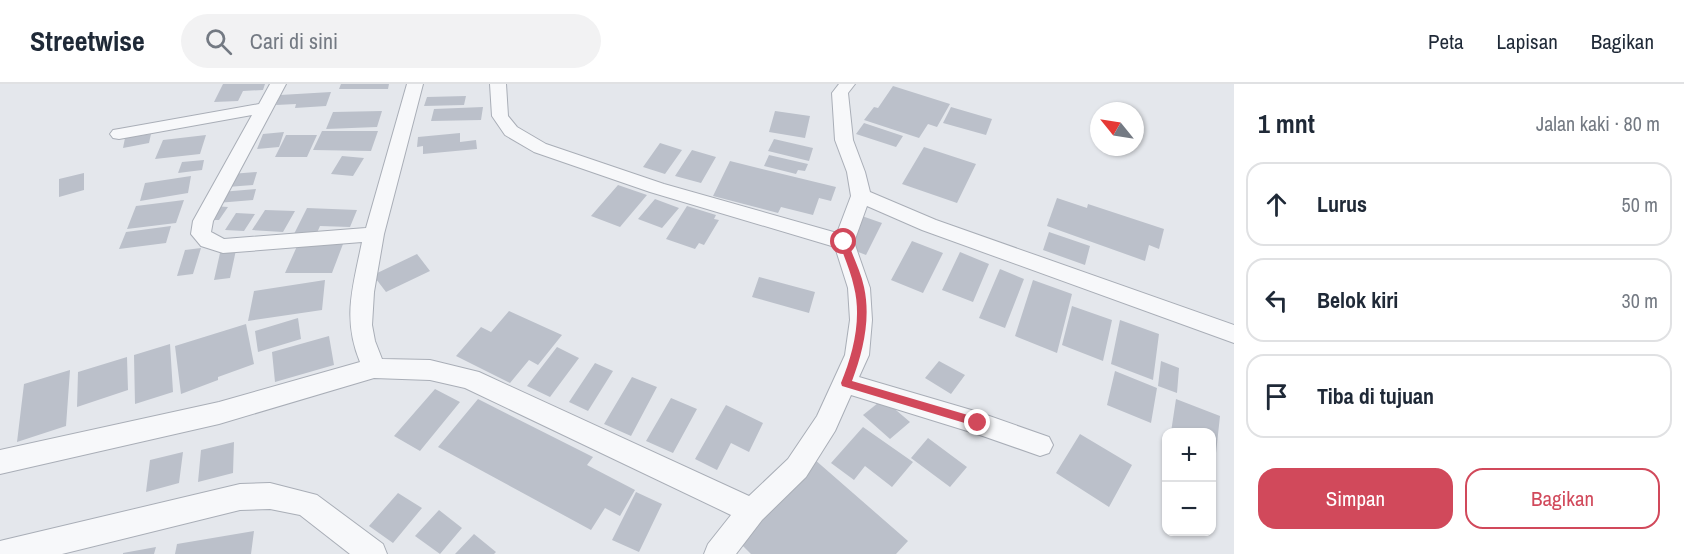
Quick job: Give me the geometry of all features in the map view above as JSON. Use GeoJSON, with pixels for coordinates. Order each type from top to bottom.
{"type":"FeatureCollection","features":[{"type":"Feature","properties":{"kind":"street"},"geometry":{"type":"LineString","coordinates":[[278,84],[203,221],[201,234],[208,241],[223,246],[374,234]]}},
{"type":"Feature","properties":{"kind":"street"},"geometry":{"type":"LineString","coordinates":[[374,368],[363,341],[361,325],[363,292],[374,234],[415,84]]}},
{"type":"Feature","properties":{"kind":"street"},"geometry":{"type":"LineString","coordinates":[[498,84],[501,116],[511,131],[540,148],[657,188],[844,242]]}},
{"type":"Feature","properties":{"kind":"street"},"geometry":{"type":"LineString","coordinates":[[718,554],[752,512],[797,468],[826,423],[857,355],[861,320],[860,288],[844,242],[861,196],[856,172],[844,140],[836,87]]}},
{"type":"Feature","properties":{"kind":"street"},"geometry":{"type":"LineString","coordinates":[[119,134],[265,108]]}},
{"type":"Feature","properties":{"kind":"street"},"geometry":{"type":"LineString","coordinates":[[861,196],[929,225],[1234,334]]}},
{"type":"Feature","properties":{"kind":"street"},"geometry":{"type":"LineString","coordinates":[[0,462],[219,413],[374,368],[430,370],[470,379],[641,457],[752,512]]}},
{"type":"Feature","properties":{"kind":"street"},"geometry":{"type":"LineString","coordinates":[[846,383],[978,423],[1040,446]]}},
{"type":"Feature","properties":{"kind":"street"},"geometry":{"type":"LineString","coordinates":[[4,554],[240,497],[270,496],[307,504],[373,554]]}},
{"type":"Feature","properties":{"kind":"building"},"geometry":{"type":"Polygon","coordinates":[[[223,84],[265,84],[263,90],[243,91],[238,101],[214,102],[223,84]]]}},
{"type":"Feature","properties":{"kind":"building"},"geometry":{"type":"Polygon","coordinates":[[[341,84],[389,84],[388,89],[339,89],[341,84]]]}},
{"type":"Feature","properties":{"kind":"building"},"geometry":{"type":"Polygon","coordinates":[[[893,86],[950,104],[937,127],[928,124],[919,138],[864,120],[874,107],[878,108],[893,86]]]}},
{"type":"Feature","properties":{"kind":"building"},"geometry":{"type":"Polygon","coordinates":[[[331,92],[326,106],[295,108],[296,104],[276,105],[280,95],[331,92]]]}},
{"type":"Feature","properties":{"kind":"building"},"geometry":{"type":"Polygon","coordinates":[[[466,96],[464,105],[424,106],[427,97],[466,96]]]}},
{"type":"Feature","properties":{"kind":"building"},"geometry":{"type":"Polygon","coordinates":[[[483,107],[481,120],[431,121],[434,109],[483,107]]]}},
{"type":"Feature","properties":{"kind":"building"},"geometry":{"type":"Polygon","coordinates":[[[951,107],[992,119],[986,135],[943,123],[951,107]]]}},
{"type":"Feature","properties":{"kind":"building"},"geometry":{"type":"Polygon","coordinates":[[[382,111],[377,127],[326,129],[333,112],[382,111]]]}},
{"type":"Feature","properties":{"kind":"building"},"geometry":{"type":"Polygon","coordinates":[[[775,111],[810,116],[805,138],[769,132],[775,111]]]}},
{"type":"Feature","properties":{"kind":"building"},"geometry":{"type":"Polygon","coordinates":[[[864,123],[903,136],[896,147],[856,134],[864,123]]]}},
{"type":"Feature","properties":{"kind":"building"},"geometry":{"type":"Polygon","coordinates":[[[322,131],[378,131],[371,151],[313,150],[322,131]]]}},
{"type":"Feature","properties":{"kind":"building"},"geometry":{"type":"Polygon","coordinates":[[[284,132],[279,147],[257,149],[263,134],[284,132]]]}},
{"type":"Feature","properties":{"kind":"building"},"geometry":{"type":"Polygon","coordinates":[[[460,133],[460,142],[476,140],[477,149],[423,154],[423,146],[417,147],[418,137],[460,133]]]}},
{"type":"Feature","properties":{"kind":"building"},"geometry":{"type":"Polygon","coordinates":[[[151,134],[149,143],[123,148],[125,138],[151,134]]]}},
{"type":"Feature","properties":{"kind":"building"},"geometry":{"type":"Polygon","coordinates":[[[206,135],[200,154],[155,159],[163,140],[206,135]]]}},
{"type":"Feature","properties":{"kind":"building"},"geometry":{"type":"Polygon","coordinates":[[[286,135],[317,135],[307,157],[275,157],[286,135]]]}},
{"type":"Feature","properties":{"kind":"building"},"geometry":{"type":"Polygon","coordinates":[[[774,139],[813,148],[809,161],[768,151],[774,139]]]}},
{"type":"Feature","properties":{"kind":"building"},"geometry":{"type":"Polygon","coordinates":[[[660,143],[682,150],[665,174],[643,167],[660,143]]]}},
{"type":"Feature","properties":{"kind":"building"},"geometry":{"type":"Polygon","coordinates":[[[924,147],[976,164],[957,203],[902,184],[924,147]]]}},
{"type":"Feature","properties":{"kind":"building"},"geometry":{"type":"Polygon","coordinates":[[[692,150],[716,157],[701,183],[675,176],[692,150]]]}},
{"type":"Feature","properties":{"kind":"building"},"geometry":{"type":"Polygon","coordinates":[[[769,155],[808,164],[805,171],[798,170],[796,174],[764,166],[769,155]]]}},
{"type":"Feature","properties":{"kind":"building"},"geometry":{"type":"Polygon","coordinates":[[[342,156],[364,158],[353,176],[331,174],[342,156]]]}},
{"type":"Feature","properties":{"kind":"building"},"geometry":{"type":"Polygon","coordinates":[[[204,160],[202,170],[178,173],[182,162],[204,160]]]}},
{"type":"Feature","properties":{"kind":"building"},"geometry":{"type":"Polygon","coordinates":[[[730,161],[836,187],[831,201],[819,198],[813,215],[781,207],[778,213],[713,196],[730,161]]]}},
{"type":"Feature","properties":{"kind":"building"},"geometry":{"type":"Polygon","coordinates":[[[257,172],[253,185],[227,187],[231,174],[257,172]]]}},
{"type":"Feature","properties":{"kind":"building"},"geometry":{"type":"Polygon","coordinates":[[[84,173],[84,190],[59,197],[59,179],[84,173]]]}},
{"type":"Feature","properties":{"kind":"building"},"geometry":{"type":"Polygon","coordinates":[[[191,176],[188,193],[140,201],[145,183],[191,176]]]}},
{"type":"Feature","properties":{"kind":"building"},"geometry":{"type":"Polygon","coordinates":[[[618,185],[647,195],[620,227],[591,216],[618,185]]]}},
{"type":"Feature","properties":{"kind":"building"},"geometry":{"type":"Polygon","coordinates":[[[256,189],[253,200],[217,203],[221,192],[256,189]]]}},
{"type":"Feature","properties":{"kind":"building"},"geometry":{"type":"Polygon","coordinates":[[[1057,198],[1087,208],[1088,204],[1164,229],[1159,249],[1149,245],[1145,261],[1047,226],[1057,198]]]}},
{"type":"Feature","properties":{"kind":"building"},"geometry":{"type":"Polygon","coordinates":[[[655,199],[679,208],[662,228],[638,219],[655,199]]]}},
{"type":"Feature","properties":{"kind":"building"},"geometry":{"type":"Polygon","coordinates":[[[184,200],[176,223],[127,229],[136,206],[184,200]]]}},
{"type":"Feature","properties":{"kind":"building"},"geometry":{"type":"Polygon","coordinates":[[[214,206],[228,207],[219,220],[205,220],[214,206]]]}},
{"type":"Feature","properties":{"kind":"building"},"geometry":{"type":"Polygon","coordinates":[[[687,206],[716,215],[714,219],[719,220],[704,245],[699,243],[695,249],[666,239],[687,206]]]}},
{"type":"Feature","properties":{"kind":"building"},"geometry":{"type":"Polygon","coordinates":[[[307,208],[357,210],[350,227],[320,226],[316,235],[294,234],[307,208]]]}},
{"type":"Feature","properties":{"kind":"building"},"geometry":{"type":"Polygon","coordinates":[[[265,210],[295,211],[283,232],[252,230],[265,210]]]}},
{"type":"Feature","properties":{"kind":"building"},"geometry":{"type":"Polygon","coordinates":[[[236,213],[255,214],[244,231],[225,230],[236,213]]]}},
{"type":"Feature","properties":{"kind":"building"},"geometry":{"type":"Polygon","coordinates":[[[859,215],[882,223],[866,255],[848,248],[859,215]]]}},
{"type":"Feature","properties":{"kind":"building"},"geometry":{"type":"Polygon","coordinates":[[[171,226],[166,243],[119,249],[126,232],[171,226]]]}},
{"type":"Feature","properties":{"kind":"building"},"geometry":{"type":"Polygon","coordinates":[[[1049,232],[1090,246],[1085,265],[1043,250],[1049,232]]]}},
{"type":"Feature","properties":{"kind":"building"},"geometry":{"type":"Polygon","coordinates":[[[912,241],[943,253],[923,293],[891,280],[912,241]]]}},
{"type":"Feature","properties":{"kind":"building"},"geometry":{"type":"Polygon","coordinates":[[[298,244],[343,244],[332,273],[285,273],[298,244]]]}},
{"type":"Feature","properties":{"kind":"building"},"geometry":{"type":"Polygon","coordinates":[[[201,248],[193,274],[177,276],[185,250],[201,248]]]}},
{"type":"Feature","properties":{"kind":"building"},"geometry":{"type":"Polygon","coordinates":[[[236,250],[230,278],[214,280],[220,253],[236,250]]]}},
{"type":"Feature","properties":{"kind":"building"},"geometry":{"type":"Polygon","coordinates":[[[960,252],[989,264],[973,302],[942,290],[960,252]]]}},
{"type":"Feature","properties":{"kind":"building"},"geometry":{"type":"Polygon","coordinates":[[[417,254],[430,271],[386,292],[373,275],[417,254]]]}},
{"type":"Feature","properties":{"kind":"building"},"geometry":{"type":"Polygon","coordinates":[[[1000,269],[1024,279],[1005,328],[979,318],[1000,269]]]}},
{"type":"Feature","properties":{"kind":"building"},"geometry":{"type":"Polygon","coordinates":[[[759,277],[815,292],[809,313],[752,297],[759,277]]]}},
{"type":"Feature","properties":{"kind":"building"},"geometry":{"type":"Polygon","coordinates":[[[325,280],[322,310],[248,321],[254,291],[325,280]]]}},
{"type":"Feature","properties":{"kind":"building"},"geometry":{"type":"Polygon","coordinates":[[[1033,280],[1072,294],[1057,353],[1015,336],[1033,280]]]}},
{"type":"Feature","properties":{"kind":"building"},"geometry":{"type":"Polygon","coordinates":[[[1072,306],[1112,320],[1103,361],[1062,345],[1072,306]]]}},
{"type":"Feature","properties":{"kind":"building"},"geometry":{"type":"Polygon","coordinates":[[[509,311],[562,335],[538,365],[529,360],[510,383],[456,356],[481,327],[491,332],[509,311]]]}},
{"type":"Feature","properties":{"kind":"building"},"geometry":{"type":"Polygon","coordinates":[[[298,318],[301,339],[258,352],[255,331],[298,318]]]}},
{"type":"Feature","properties":{"kind":"building"},"geometry":{"type":"Polygon","coordinates":[[[1120,320],[1159,334],[1153,380],[1111,364],[1120,320]]]}},
{"type":"Feature","properties":{"kind":"building"},"geometry":{"type":"Polygon","coordinates":[[[246,324],[254,364],[181,394],[175,346],[246,324]]]}},
{"type":"Feature","properties":{"kind":"building"},"geometry":{"type":"Polygon","coordinates":[[[329,336],[334,365],[275,382],[272,352],[329,336]]]}},
{"type":"Feature","properties":{"kind":"building"},"geometry":{"type":"Polygon","coordinates":[[[170,344],[173,392],[135,404],[134,355],[170,344]]]}},
{"type":"Feature","properties":{"kind":"building"},"geometry":{"type":"Polygon","coordinates":[[[557,347],[579,358],[550,397],[527,386],[557,347]]]}},
{"type":"Feature","properties":{"kind":"building"},"geometry":{"type":"Polygon","coordinates":[[[127,357],[128,390],[77,407],[78,372],[127,357]]]}},
{"type":"Feature","properties":{"kind":"building"},"geometry":{"type":"Polygon","coordinates":[[[939,361],[965,375],[951,394],[925,378],[939,361]]]}},
{"type":"Feature","properties":{"kind":"building"},"geometry":{"type":"Polygon","coordinates":[[[1161,361],[1179,368],[1177,393],[1158,386],[1161,361]]]}},
{"type":"Feature","properties":{"kind":"building"},"geometry":{"type":"Polygon","coordinates":[[[595,363],[613,371],[588,411],[569,402],[595,363]]]}},
{"type":"Feature","properties":{"kind":"building"},"geometry":{"type":"Polygon","coordinates":[[[70,370],[66,426],[17,442],[24,384],[70,370]]]}},
{"type":"Feature","properties":{"kind":"building"},"geometry":{"type":"Polygon","coordinates":[[[1115,371],[1157,388],[1151,423],[1107,405],[1115,371]]]}},
{"type":"Feature","properties":{"kind":"building"},"geometry":{"type":"Polygon","coordinates":[[[632,377],[657,387],[631,436],[604,424],[632,377]]]}},
{"type":"Feature","properties":{"kind":"building"},"geometry":{"type":"Polygon","coordinates":[[[435,389],[460,402],[420,451],[394,436],[435,389]]]}},
{"type":"Feature","properties":{"kind":"building"},"geometry":{"type":"Polygon","coordinates":[[[671,398],[697,409],[673,453],[646,441],[671,398]]]}},
{"type":"Feature","properties":{"kind":"building"},"geometry":{"type":"Polygon","coordinates":[[[478,399],[593,457],[587,465],[635,490],[620,516],[605,508],[591,530],[438,447],[478,399]]]}},
{"type":"Feature","properties":{"kind":"building"},"geometry":{"type":"Polygon","coordinates":[[[883,399],[910,422],[890,439],[863,415],[883,399]]]}},
{"type":"Feature","properties":{"kind":"building"},"geometry":{"type":"Polygon","coordinates":[[[1176,399],[1220,416],[1216,453],[1216,428],[1172,428],[1176,399]]]}},
{"type":"Feature","properties":{"kind":"building"},"geometry":{"type":"Polygon","coordinates":[[[726,405],[763,423],[749,452],[731,443],[717,470],[695,459],[726,405]]]}},
{"type":"Feature","properties":{"kind":"building"},"geometry":{"type":"Polygon","coordinates":[[[863,427],[913,462],[892,487],[865,466],[854,480],[831,463],[863,427]]]}},
{"type":"Feature","properties":{"kind":"building"},"geometry":{"type":"Polygon","coordinates":[[[1080,434],[1132,465],[1109,507],[1056,473],[1080,434]]]}},
{"type":"Feature","properties":{"kind":"building"},"geometry":{"type":"Polygon","coordinates":[[[928,438],[967,467],[950,487],[911,458],[928,438]]]}},
{"type":"Feature","properties":{"kind":"building"},"geometry":{"type":"Polygon","coordinates":[[[234,442],[233,473],[198,482],[201,450],[234,442]]]}},
{"type":"Feature","properties":{"kind":"building"},"geometry":{"type":"Polygon","coordinates":[[[183,452],[179,483],[146,492],[150,460],[183,452]]]}},
{"type":"Feature","properties":{"kind":"building"},"geometry":{"type":"Polygon","coordinates":[[[814,459],[908,541],[896,554],[751,554],[739,542],[764,519],[756,511],[814,459]]]}},
{"type":"Feature","properties":{"kind":"building"},"geometry":{"type":"Polygon","coordinates":[[[636,492],[662,504],[639,552],[612,540],[636,492]]]}},
{"type":"Feature","properties":{"kind":"building"},"geometry":{"type":"Polygon","coordinates":[[[398,493],[422,508],[393,543],[369,526],[398,493]]]}},
{"type":"Feature","properties":{"kind":"building"},"geometry":{"type":"Polygon","coordinates":[[[439,510],[462,528],[440,554],[415,536],[439,510]]]}},
{"type":"Feature","properties":{"kind":"building"},"geometry":{"type":"Polygon","coordinates":[[[254,531],[251,554],[175,554],[177,544],[254,531]]]}},
{"type":"Feature","properties":{"kind":"building"},"geometry":{"type":"Polygon","coordinates":[[[474,534],[496,552],[494,554],[455,554],[474,534]]]}},
{"type":"Feature","properties":{"kind":"building"},"geometry":{"type":"Polygon","coordinates":[[[156,547],[154,554],[123,554],[123,553],[156,547]]]}},
{"type":"Feature","properties":{"kind":"route"},"geometry":{"type":"LineString","coordinates":[[844,242],[860,288],[861,320],[857,355],[846,383],[978,423]]}}]}
